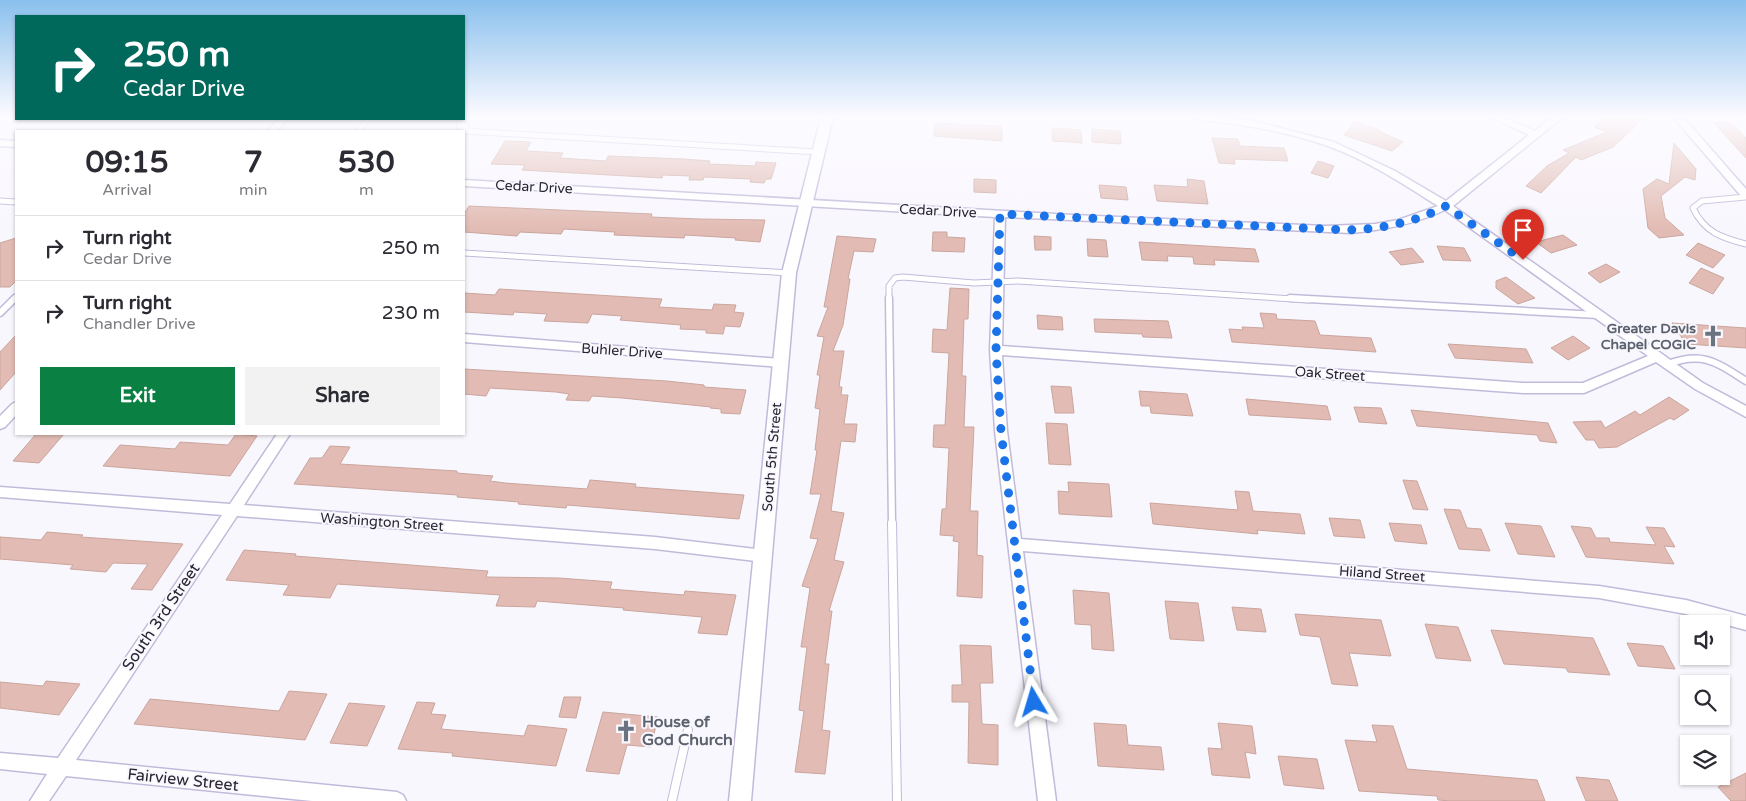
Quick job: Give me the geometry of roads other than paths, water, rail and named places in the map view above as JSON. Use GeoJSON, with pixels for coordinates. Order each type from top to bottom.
{"type":"FeatureCollection","features":[{"type":"Feature","properties":{"kind":"street","name":"South 5th Street"},"geometry":{"type":"LineString","coordinates":[[740,801],[789,273],[817,154]]}},
{"type":"Feature","properties":{"kind":"street"},"geometry":{"type":"LineString","coordinates":[[1353,154],[1392,173],[1446,206],[1699,386],[1746,412]]}},
{"type":"Feature","properties":{"kind":"street","name":"Cedar Drive"},"geometry":{"type":"LineString","coordinates":[[465,183],[806,204],[1348,230],[1377,229],[1428,215],[1446,206],[1510,154]]}},
{"type":"Feature","properties":{"kind":"street"},"geometry":{"type":"LineString","coordinates":[[1710,154],[1746,196]]}},
{"type":"Feature","properties":{"kind":"street"},"geometry":{"type":"LineString","coordinates":[[1000,214],[996,350],[1001,431],[1047,801]]}},
{"type":"Feature","properties":{"kind":"street","name":"Buhler Drive"},"geometry":{"type":"LineString","coordinates":[[465,338],[780,363]]}},
{"type":"Feature","properties":{"kind":"street","name":"Oak Street"},"geometry":{"type":"LineString","coordinates":[[996,350],[1523,388],[1584,388],[1658,356]]}},
{"type":"Feature","properties":{"kind":"street"},"geometry":{"type":"LineString","coordinates":[[0,424],[15,407]]}},
{"type":"Feature","properties":{"kind":"street","name":"South 3rd Street"},"geometry":{"type":"LineString","coordinates":[[38,801],[283,435]]}},
{"type":"Feature","properties":{"kind":"street","name":"Washington Street"},"geometry":{"type":"LineString","coordinates":[[0,492],[645,543],[764,556]]}},
{"type":"Feature","properties":{"kind":"street","name":"Hiland Street"},"geometry":{"type":"LineString","coordinates":[[1015,544],[1599,592],[1686,607],[1746,623]]}},
{"type":"Feature","properties":{"kind":"street","name":"Fairview Street"},"geometry":{"type":"LineString","coordinates":[[0,761],[397,801]]}},
{"type":"Feature","properties":{"kind":"lane"},"geometry":{"type":"LineString","coordinates":[[1746,196],[1702,201],[1692,208],[1698,221],[1714,235],[1746,244]]}},
{"type":"Feature","properties":{"kind":"lane"},"geometry":{"type":"LineString","coordinates":[[0,201],[15,202]]}},
{"type":"Feature","properties":{"kind":"lane"},"geometry":{"type":"LineString","coordinates":[[465,252],[789,273]]}},
{"type":"Feature","properties":{"kind":"lane"},"geometry":{"type":"LineString","coordinates":[[896,801],[890,286],[895,278],[903,276],[974,283],[1018,281],[1408,306],[1600,315]]}},
{"type":"Feature","properties":{"kind":"lane"},"geometry":{"type":"LineString","coordinates":[[0,313],[15,298]]}},
{"type":"Feature","properties":{"kind":"lane"},"geometry":{"type":"LineString","coordinates":[[1668,364],[1685,357],[1701,357],[1715,362],[1746,381]]}},
{"type":"Feature","properties":{"kind":"lane"},"geometry":{"type":"LineString","coordinates":[[672,801],[688,730]]}},
{"type":"Feature","properties":{"kind":"place","name":"Greater Davis Chapel COGIC"},"geometry":{"type":"Point","coordinates":[1713,336]}},
{"type":"Feature","properties":{"kind":"place","name":"House of God Church"},"geometry":{"type":"Point","coordinates":[626,731]}}]}
